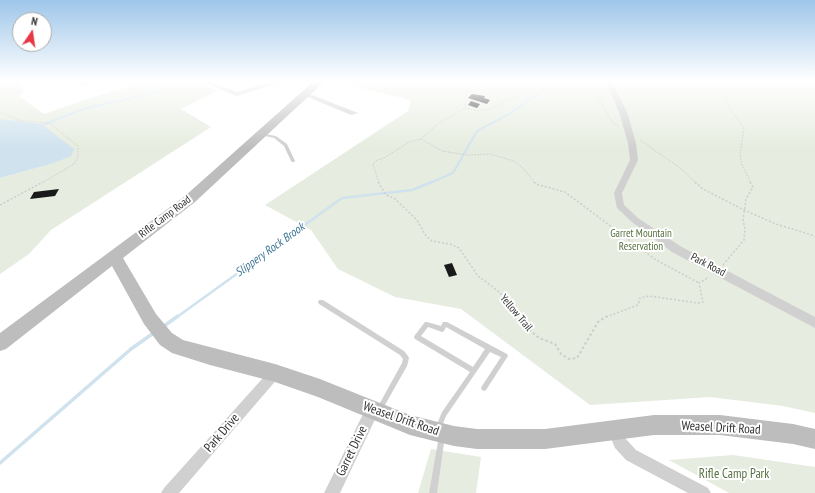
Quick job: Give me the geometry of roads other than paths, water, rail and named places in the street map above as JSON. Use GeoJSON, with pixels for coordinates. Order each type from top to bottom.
{"type":"FeatureCollection","features":[{"type":"Feature","properties":{"kind":"street","name":"Rifle Camp Road"},"geometry":{"type":"LineString","coordinates":[[0,343],[190,199],[296,103]]}},
{"type":"Feature","properties":{"kind":"street"},"geometry":{"type":"LineString","coordinates":[[330,103],[354,112]]}},
{"type":"Feature","properties":{"kind":"street","name":"Park Road"},"geometry":{"type":"LineString","coordinates":[[619,103],[629,134],[634,160],[618,193],[620,206],[635,220],[676,249],[815,323]]}},
{"type":"Feature","properties":{"kind":"street","name":"Weasel Drift Road"},"geometry":{"type":"LineString","coordinates":[[114,256],[150,319],[166,339],[193,353],[275,372],[410,425],[477,439],[510,440],[571,436],[654,425],[720,425],[793,434],[815,439]]}},
{"type":"Feature","properties":{"kind":"street","name":"Park Drive"},"geometry":{"type":"LineString","coordinates":[[169,493],[275,372]]}},
{"type":"Feature","properties":{"kind":"street","name":"Garret Drive"},"geometry":{"type":"LineString","coordinates":[[332,493],[375,411]]}},
{"type":"Feature","properties":{"kind":"street"},"geometry":{"type":"LineString","coordinates":[[615,431],[620,443],[631,455],[703,493]]}},
{"type":"Feature","properties":{"kind":"lane"},"geometry":{"type":"LineString","coordinates":[[261,134],[275,137],[286,145],[293,161]]}},
{"type":"Feature","properties":{"kind":"lane"},"geometry":{"type":"LineString","coordinates":[[321,302],[402,353],[406,358],[405,364],[375,411]]}},
{"type":"Feature","properties":{"kind":"lane"},"geometry":{"type":"LineString","coordinates":[[474,371],[418,336],[427,324],[442,329],[445,324],[505,356],[484,388]]}},
{"type":"Feature","properties":{"kind":"lane"},"geometry":{"type":"LineString","coordinates":[[433,493],[440,432],[444,414],[489,348]]}},
{"type":"Feature","properties":{"kind":"water"},"geometry":{"type":"Polygon","coordinates":[[[0,119],[41,124],[74,149],[71,156],[51,164],[0,178],[0,119]]]}},
{"type":"Feature","properties":{"kind":"waterway"},"geometry":{"type":"LineString","coordinates":[[43,125],[83,109],[109,103]]}},
{"type":"Feature","properties":{"kind":"waterway","name":"Slippery Rock Brook"},"geometry":{"type":"LineString","coordinates":[[430,183],[453,173],[477,131],[511,113],[525,103]]}},
{"type":"Feature","properties":{"kind":"waterway","name":"Slippery Rock Brook"},"geometry":{"type":"LineString","coordinates":[[177,317],[342,198],[412,190],[432,182]]}},
{"type":"Feature","properties":{"kind":"waterway","name":"Slippery Rock Brook"},"geometry":{"type":"LineString","coordinates":[[164,326],[178,316]]}},
{"type":"Feature","properties":{"kind":"waterway","name":"Slippery Rock Brook"},"geometry":{"type":"LineString","coordinates":[[0,463],[131,349],[155,332]]}},
{"type":"Feature","properties":{"kind":"park label","name":"Garret Mountain Reservation"},"geometry":{"type":"Point","coordinates":[641,240]}},
{"type":"Feature","properties":{"kind":"park label","name":"Rifle Camp Park"},"geometry":{"type":"Point","coordinates":[734,474]}}]}
